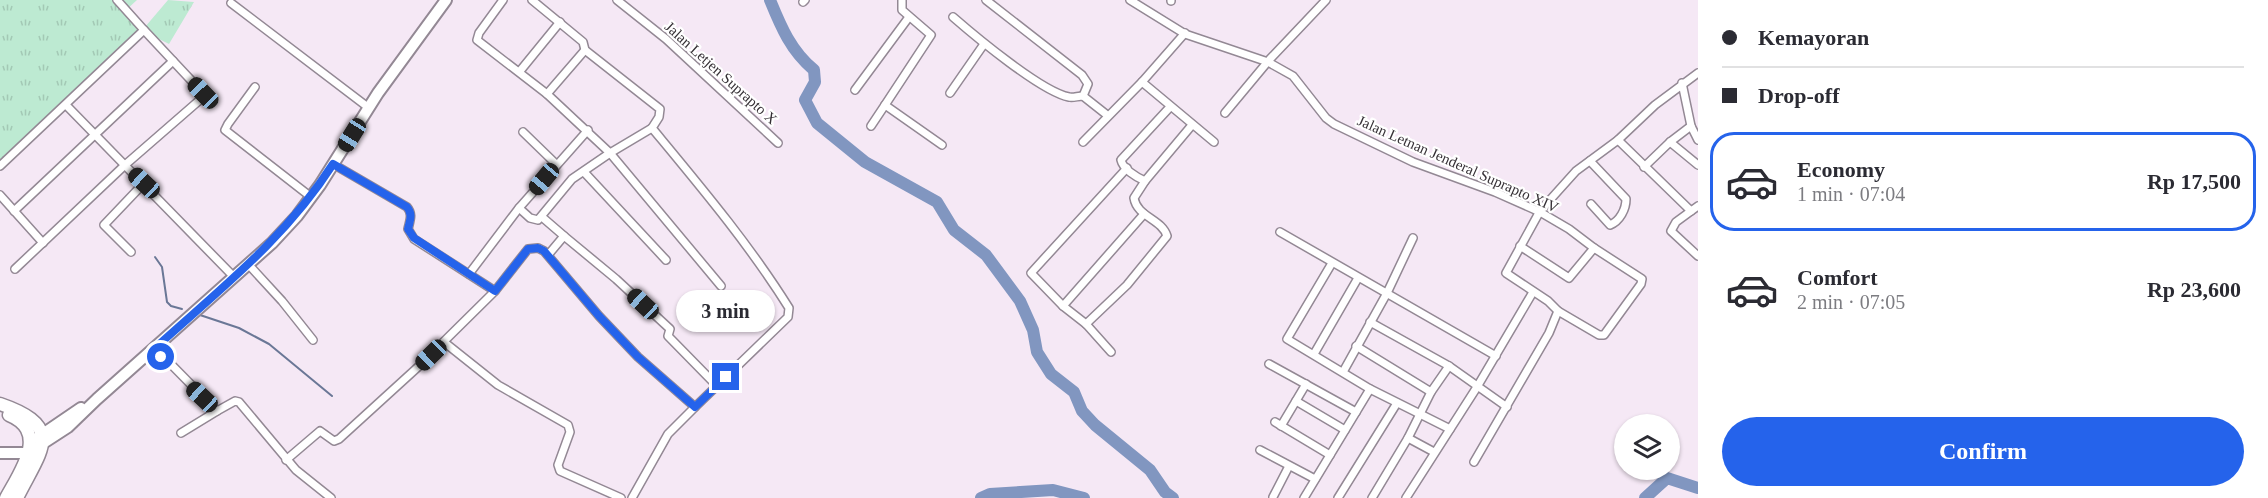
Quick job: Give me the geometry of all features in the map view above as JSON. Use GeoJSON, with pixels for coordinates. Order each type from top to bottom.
{"type":"FeatureCollection","features":[{"type":"Feature","properties":{"kind":"highway"},"geometry":{"type":"LineString","coordinates":[[0,404],[32,417],[43,440],[17,498]]}},
{"type":"Feature","properties":{"kind":"highway"},"geometry":{"type":"LineString","coordinates":[[0,412],[23,422],[28,429],[25,450],[6,498]]}},
{"type":"Feature","properties":{"kind":"main road"},"geometry":{"type":"LineString","coordinates":[[0,453],[25,450],[65,425],[272,243],[311,197],[442,1]]}},
{"type":"Feature","properties":{"kind":"street"},"geometry":{"type":"LineString","coordinates":[[15,269],[125,165],[203,96],[203,93],[117,0]]}},
{"type":"Feature","properties":{"kind":"street"},"geometry":{"type":"LineString","coordinates":[[503,0],[479,33],[477,40],[519,71],[588,130],[610,153],[721,286]]}},
{"type":"Feature","properties":{"kind":"street"},"geometry":{"type":"LineString","coordinates":[[519,208],[534,220],[542,217],[562,189],[584,171],[652,128],[659,117],[660,109],[585,50],[583,42],[532,0]]}},
{"type":"Feature","properties":{"kind":"street","name":"Jalan Letjen Suprapto X"},"geometry":{"type":"LineString","coordinates":[[617,0],[666,39],[778,143]]}},
{"type":"Feature","properties":{"kind":"street"},"geometry":{"type":"LineString","coordinates":[[871,126],[932,36],[902,10],[902,0]]}},
{"type":"Feature","properties":{"kind":"street"},"geometry":{"type":"LineString","coordinates":[[986,0],[1082,75],[1088,84],[1083,96]]}},
{"type":"Feature","properties":{"kind":"street","name":"Jalan Letnan Jenderal Suprapto XIV"},"geometry":{"type":"LineString","coordinates":[[1130,0],[1185,33],[1268,62],[1293,76],[1326,118],[1334,124],[1413,162],[1495,192],[1540,212],[1640,277],[1641,284],[1602,336],[1558,311]]}},
{"type":"Feature","properties":{"kind":"street"},"geometry":{"type":"LineString","coordinates":[[1314,0],[1324,2]]}},
{"type":"Feature","properties":{"kind":"street"},"geometry":{"type":"LineString","coordinates":[[1225,113],[1268,62],[1324,2]]}},
{"type":"Feature","properties":{"kind":"street"},"geometry":{"type":"LineString","coordinates":[[231,3],[369,108]]}},
{"type":"Feature","properties":{"kind":"street"},"geometry":{"type":"LineString","coordinates":[[855,90],[909,17]]}},
{"type":"Feature","properties":{"kind":"street"},"geometry":{"type":"LineString","coordinates":[[953,18],[984,44],[1058,93],[1070,98],[1083,96],[1107,116]]}},
{"type":"Feature","properties":{"kind":"street"},"geometry":{"type":"LineString","coordinates":[[519,71],[560,22]]}},
{"type":"Feature","properties":{"kind":"street"},"geometry":{"type":"LineString","coordinates":[[0,166],[144,30]]}},
{"type":"Feature","properties":{"kind":"street"},"geometry":{"type":"LineString","coordinates":[[1083,142],[1142,82],[1185,33]]}},
{"type":"Feature","properties":{"kind":"street"},"geometry":{"type":"LineString","coordinates":[[950,93],[984,44]]}},
{"type":"Feature","properties":{"kind":"street"},"geometry":{"type":"LineString","coordinates":[[547,94],[585,50]]}},
{"type":"Feature","properties":{"kind":"street"},"geometry":{"type":"LineString","coordinates":[[14,211],[173,61]]}},
{"type":"Feature","properties":{"kind":"street"},"geometry":{"type":"LineString","coordinates":[[1474,462],[1549,333],[1558,311],[1548,301],[1506,273],[1520,246],[1540,212],[1576,171],[1618,140],[1682,83],[1698,72]]}},
{"type":"Feature","properties":{"kind":"street"},"geometry":{"type":"LineString","coordinates":[[1142,82],[1214,142]]}},
{"type":"Feature","properties":{"kind":"street"},"geometry":{"type":"LineString","coordinates":[[1682,83],[1692,126],[1698,140]]}},
{"type":"Feature","properties":{"kind":"street"},"geometry":{"type":"LineString","coordinates":[[255,87],[225,130],[311,197]]}},
{"type":"Feature","properties":{"kind":"street"},"geometry":{"type":"LineString","coordinates":[[66,105],[234,277]]}},
{"type":"Feature","properties":{"kind":"street"},"geometry":{"type":"LineString","coordinates":[[885,105],[942,145]]}},
{"type":"Feature","properties":{"kind":"street"},"geometry":{"type":"LineString","coordinates":[[1145,181],[1122,164],[1121,160],[1170,107]]}},
{"type":"Feature","properties":{"kind":"street"},"geometry":{"type":"LineString","coordinates":[[1086,324],[1127,285],[1167,236],[1165,230],[1136,206],[1134,198],[1145,181],[1192,124]]}},
{"type":"Feature","properties":{"kind":"street"},"geometry":{"type":"LineString","coordinates":[[1644,167],[1692,126]]}},
{"type":"Feature","properties":{"kind":"street"},"geometry":{"type":"LineString","coordinates":[[632,498],[668,435],[788,317],[789,308],[738,237],[652,128]]}},
{"type":"Feature","properties":{"kind":"street"},"geometry":{"type":"LineString","coordinates":[[469,274],[519,208],[588,130]]}},
{"type":"Feature","properties":{"kind":"street"},"geometry":{"type":"LineString","coordinates":[[523,132],[556,164]]}},
{"type":"Feature","properties":{"kind":"street"},"geometry":{"type":"LineString","coordinates":[[1618,140],[1691,211]]}},
{"type":"Feature","properties":{"kind":"street"},"geometry":{"type":"LineString","coordinates":[[1671,142],[1698,165]]}},
{"type":"Feature","properties":{"kind":"street"},"geometry":{"type":"LineString","coordinates":[[1590,161],[1626,199],[1626,206],[1617,221],[1610,225],[1591,204]]}},
{"type":"Feature","properties":{"kind":"street"},"geometry":{"type":"LineString","coordinates":[[333,164],[407,207],[411,211],[408,229],[414,238],[495,291]]}},
{"type":"Feature","properties":{"kind":"street"},"geometry":{"type":"LineString","coordinates":[[1111,352],[1086,324],[1033,277],[1031,271],[1127,168]]}},
{"type":"Feature","properties":{"kind":"street"},"geometry":{"type":"LineString","coordinates":[[584,171],[666,260]]}},
{"type":"Feature","properties":{"kind":"street"},"geometry":{"type":"LineString","coordinates":[[131,252],[104,225],[144,183]]}},
{"type":"Feature","properties":{"kind":"street"},"geometry":{"type":"LineString","coordinates":[[0,195],[43,243]]}},
{"type":"Feature","properties":{"kind":"street"},"geometry":{"type":"LineString","coordinates":[[1696,251],[1671,231],[1677,222],[1698,206]]}},
{"type":"Feature","properties":{"kind":"street"},"geometry":{"type":"LineString","coordinates":[[1063,306],[1144,214]]}},
{"type":"Feature","properties":{"kind":"street"},"geometry":{"type":"LineString","coordinates":[[542,217],[616,279],[670,329],[668,336],[717,386]]}},
{"type":"Feature","properties":{"kind":"street"},"geometry":{"type":"LineString","coordinates":[[1280,232],[1496,356]]}},
{"type":"Feature","properties":{"kind":"street"},"geometry":{"type":"LineString","coordinates":[[548,255],[564,236]]}},
{"type":"Feature","properties":{"kind":"street"},"geometry":{"type":"LineString","coordinates":[[1342,372],[1387,293],[1413,238]]}},
{"type":"Feature","properties":{"kind":"street"},"geometry":{"type":"LineString","coordinates":[[1520,246],[1569,278],[1594,248]]}},
{"type":"Feature","properties":{"kind":"street"},"geometry":{"type":"LineString","coordinates":[[286,460],[320,431],[334,441],[339,439],[444,342],[495,291],[528,249],[538,248],[548,255],[599,316],[638,357],[695,407]]}},
{"type":"Feature","properties":{"kind":"street"},"geometry":{"type":"LineString","coordinates":[[1332,263],[1287,338],[1370,389],[1450,429]]}},
{"type":"Feature","properties":{"kind":"street"},"geometry":{"type":"LineString","coordinates":[[248,264],[313,340]]}},
{"type":"Feature","properties":{"kind":"street"},"geometry":{"type":"LineString","coordinates":[[1314,354],[1358,278]]}},
{"type":"Feature","properties":{"kind":"street"},"geometry":{"type":"LineString","coordinates":[[1406,498],[1478,387],[1533,292]]}},
{"type":"Feature","properties":{"kind":"street"},"geometry":{"type":"LineString","coordinates":[[1370,321],[1449,366],[1507,407]]}},
{"type":"Feature","properties":{"kind":"street"},"geometry":{"type":"LineString","coordinates":[[444,342],[498,385],[568,425],[570,432],[558,465],[560,471],[621,498]]}},
{"type":"Feature","properties":{"kind":"street"},"geometry":{"type":"LineString","coordinates":[[1356,345],[1431,392]]}},
{"type":"Feature","properties":{"kind":"street"},"geometry":{"type":"LineString","coordinates":[[155,348],[217,411]]}},
{"type":"Feature","properties":{"kind":"street"},"geometry":{"type":"LineString","coordinates":[[1269,364],[1356,412]]}},
{"type":"Feature","properties":{"kind":"street"},"geometry":{"type":"LineString","coordinates":[[1374,497],[1422,414],[1431,392],[1449,366]]}},
{"type":"Feature","properties":{"kind":"street"},"geometry":{"type":"LineString","coordinates":[[1306,384],[1278,424],[1330,455]]}},
{"type":"Feature","properties":{"kind":"street"},"geometry":{"type":"LineString","coordinates":[[1304,498],[1370,389]]}},
{"type":"Feature","properties":{"kind":"street"},"geometry":{"type":"LineString","coordinates":[[181,433],[235,401],[239,402],[286,460],[330,498]]}},
{"type":"Feature","properties":{"kind":"street"},"geometry":{"type":"LineString","coordinates":[[1296,401],[1345,430]]}},
{"type":"Feature","properties":{"kind":"street"},"geometry":{"type":"LineString","coordinates":[[1338,498],[1397,403]]}},
{"type":"Feature","properties":{"kind":"street"},"geometry":{"type":"LineString","coordinates":[[1408,438],[1434,452]]}},
{"type":"Feature","properties":{"kind":"street"},"geometry":{"type":"LineString","coordinates":[[1260,450],[1316,479]]}},
{"type":"Feature","properties":{"kind":"street"},"geometry":{"type":"LineString","coordinates":[[1272,497],[1289,465]]}},
{"type":"Feature","properties":{"kind":"green space"},"geometry":{"type":"Polygon","coordinates":[[[0,0],[137,0],[125,11],[145,27],[168,0],[194,2],[169,44],[147,33],[0,167],[0,0]]]}},
{"type":"Feature","properties":{"kind":"waterway"},"geometry":{"type":"LineString","coordinates":[[770,0],[793,47],[814,70],[815,82],[805,100],[817,123],[865,162],[937,202],[954,230],[986,255],[1020,301],[1033,330],[1037,352],[1051,374],[1074,392],[1082,411],[1095,425],[1150,470],[1165,492],[1173,498]]}},
{"type":"Feature","properties":{"kind":"waterway"},"geometry":{"type":"LineString","coordinates":[[155,257],[162,267],[167,302],[171,306],[182,309]]}},
{"type":"Feature","properties":{"kind":"waterway"},"geometry":{"type":"LineString","coordinates":[[200,315],[239,328],[269,344],[332,396]]}},
{"type":"Feature","properties":{"kind":"waterway"},"geometry":{"type":"LineString","coordinates":[[1645,498],[1667,478],[1698,488]]}},
{"type":"Feature","properties":{"kind":"waterway"},"geometry":{"type":"LineString","coordinates":[[981,498],[990,494],[1053,490],[1084,498]]}},
{"type":"Feature","properties":{"kind":"route"},"geometry":{"type":"LineString","coordinates":[[161,357],[155,348],[272,243],[297,216],[333,164],[407,207],[411,211],[408,229],[410,235],[495,291],[528,249],[532,247],[544,251],[599,316],[638,357],[695,407],[726,377]]}}]}
